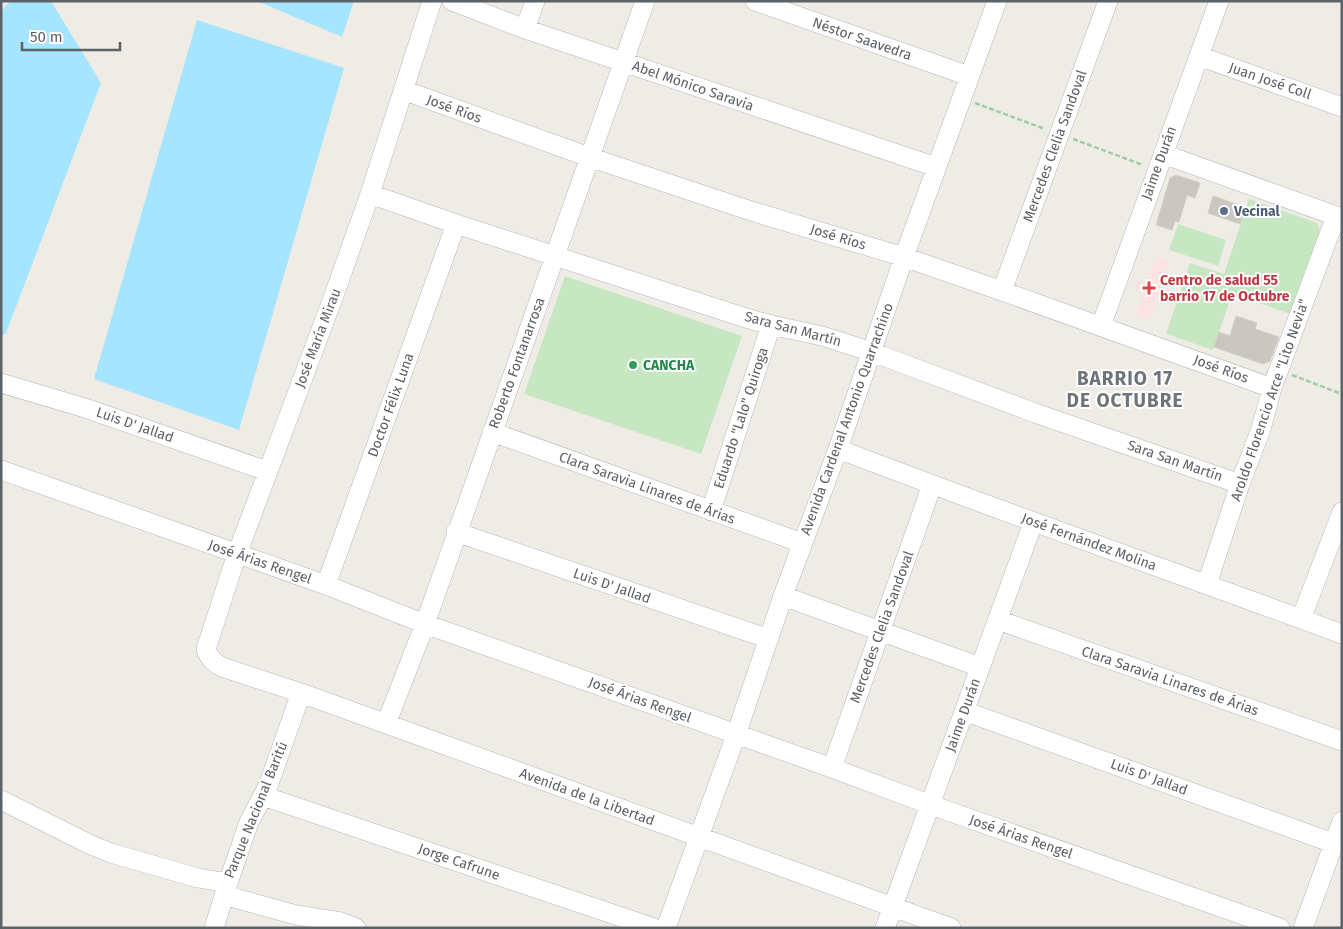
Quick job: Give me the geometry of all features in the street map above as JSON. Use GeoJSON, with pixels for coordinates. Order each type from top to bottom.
{"type":"FeatureCollection","features":[{"type":"Feature","properties":{"kind":"street","name":"José María Mirau"},"geometry":{"type":"LineString","coordinates":[[222,666],[212,661],[206,649],[237,554],[370,194],[432,1]]}},
{"type":"Feature","properties":{"kind":"street","name":"Abel Mónico Saravia"},"geometry":{"type":"LineString","coordinates":[[452,1],[525,29],[936,168]]}},
{"type":"Feature","properties":{"kind":"street"},"geometry":{"type":"LineString","coordinates":[[525,29],[535,1]]}},
{"type":"Feature","properties":{"kind":"street","name":"Roberto Fontanarrosa"},"geometry":{"type":"LineString","coordinates":[[386,724],[425,624],[645,1]]}},
{"type":"Feature","properties":{"kind":"street","name":"Néstor Saavedra"},"geometry":{"type":"LineString","coordinates":[[755,1],[969,76]]}},
{"type":"Feature","properties":{"kind":"street","name":"Avenida Cardenal Antonio Quarrachino"},"geometry":{"type":"LineString","coordinates":[[666,928],[997,1]]}},
{"type":"Feature","properties":{"kind":"street","name":"Mercedes Clelia Sandoval"},"geometry":{"type":"LineString","coordinates":[[1002,291],[1108,1]]}},
{"type":"Feature","properties":{"kind":"street","name":"Jaime Durán"},"geometry":{"type":"LineString","coordinates":[[1101,326],[1219,1]]}},
{"type":"Feature","properties":{"kind":"street","name":"Juan José Coll"},"geometry":{"type":"LineString","coordinates":[[1199,56],[1342,106]]}},
{"type":"Feature","properties":{"kind":"street","name":"José Ríos"},"geometry":{"type":"LineString","coordinates":[[403,90],[590,157],[748,210],[904,258],[1002,291],[1272,388]]}},
{"type":"Feature","properties":{"kind":"street"},"geometry":{"type":"LineString","coordinates":[[1163,154],[1339,217]]}},
{"type":"Feature","properties":{"kind":"street","name":"Sara San Martín"},"geometry":{"type":"LineString","coordinates":[[370,194],[456,224],[771,325],[822,336],[872,352],[1035,413],[1240,484]]}},
{"type":"Feature","properties":{"kind":"street","name":"Aroldo Florencio Arce \"Lito Nevia\""},"geometry":{"type":"LineString","coordinates":[[1207,584],[1240,484],[1261,429],[1272,388],[1339,217]]}},
{"type":"Feature","properties":{"kind":"street","name":"Doctor Félix Luna"},"geometry":{"type":"LineString","coordinates":[[326,585],[456,224]]}},
{"type":"Feature","properties":{"kind":"street","name":"Eduardo \"Lalo\" Quiroga"},"geometry":{"type":"LineString","coordinates":[[711,511],[771,325]]}},
{"type":"Feature","properties":{"kind":"street","name":"Luis D' Jallad"},"geometry":{"type":"LineString","coordinates":[[1,383],[85,408],[267,471]]}},
{"type":"Feature","properties":{"kind":"street","name":"Clara Saravia Linares de Árias"},"geometry":{"type":"LineString","coordinates":[[492,432],[802,544]]}},
{"type":"Feature","properties":{"kind":"street","name":"José Fernández Molina"},"geometry":{"type":"LineString","coordinates":[[838,449],[932,486],[1342,634]]}},
{"type":"Feature","properties":{"kind":"street","name":"José Árias Rengel"},"geometry":{"type":"LineString","coordinates":[[1,470],[326,585],[425,624],[1280,928]]}},
{"type":"Feature","properties":{"kind":"street","name":"Mercedes Clelia Sandoval"},"geometry":{"type":"LineString","coordinates":[[832,768],[932,486]]}},
{"type":"Feature","properties":{"kind":"street"},"geometry":{"type":"LineString","coordinates":[[1301,619],[1342,512]]}},
{"type":"Feature","properties":{"kind":"street","name":"Jaime Durán"},"geometry":{"type":"LineString","coordinates":[[885,928],[1033,523]]}},
{"type":"Feature","properties":{"kind":"street","name":"Luis D' Jallad"},"geometry":{"type":"LineString","coordinates":[[456,532],[768,639]]}},
{"type":"Feature","properties":{"kind":"street"},"geometry":{"type":"LineString","coordinates":[[783,596],[980,667]]}},
{"type":"Feature","properties":{"kind":"street","name":"Clara Saravia Linares de Árias"},"geometry":{"type":"LineString","coordinates":[[998,620],[1342,742]]}},
{"type":"Feature","properties":{"kind":"street","name":"Avenida de la Libertad"},"geometry":{"type":"LineString","coordinates":[[222,666],[951,928]]}},
{"type":"Feature","properties":{"kind":"street","name":"Parque Nacional Baritú"},"geometry":{"type":"LineString","coordinates":[[214,928],[253,813],[264,796],[301,693]]}},
{"type":"Feature","properties":{"kind":"street","name":"Luis D' Jallad"},"geometry":{"type":"LineString","coordinates":[[964,711],[1333,843]]}},
{"type":"Feature","properties":{"kind":"street","name":"Jorge Cafrune"},"geometry":{"type":"LineString","coordinates":[[264,796],[654,928]]}},
{"type":"Feature","properties":{"kind":"street"},"geometry":{"type":"LineString","coordinates":[[1,800],[111,853],[198,878],[296,915],[341,922],[356,928]]}},
{"type":"Feature","properties":{"kind":"street"},"geometry":{"type":"LineString","coordinates":[[1303,928],[1342,821]]}},
{"type":"Feature","properties":{"kind":"path"},"geometry":{"type":"LineString","coordinates":[[1279,370],[1342,394]]}},
{"type":"Feature","properties":{"kind":"shaded area","name":"Centro de salud 55 barrio 17 de Octubre"},"geometry":{"type":"Polygon","coordinates":[[[1156,256],[1169,261],[1160,286],[1175,292],[1172,302],[1157,297],[1149,320],[1136,316],[1144,292],[1134,289],[1137,280],[1147,283],[1156,256]]]}},
{"type":"Feature","properties":{"kind":"green space"},"geometry":{"type":"Polygon","coordinates":[[[1249,199],[1317,223],[1320,231],[1291,314],[1232,294],[1213,350],[1166,334],[1190,263],[1224,274],[1249,199]]]}},
{"type":"Feature","properties":{"kind":"green space"},"geometry":{"type":"Polygon","coordinates":[[[1178,224],[1226,240],[1218,266],[1169,250],[1178,224]]]}},
{"type":"Feature","properties":{"kind":"green space","name":"CANCHA"},"geometry":{"type":"Polygon","coordinates":[[[565,276],[742,336],[701,454],[524,394],[565,276]]]}},
{"type":"Feature","properties":{"kind":"water"},"geometry":{"type":"Polygon","coordinates":[[[12,1],[51,1],[101,83],[6,333],[1,336],[1,13],[5,6],[12,1]]]}},
{"type":"Feature","properties":{"kind":"water"},"geometry":{"type":"Polygon","coordinates":[[[257,1],[354,1],[342,37],[257,1]]]}},
{"type":"Feature","properties":{"kind":"water"},"geometry":{"type":"Polygon","coordinates":[[[197,20],[344,68],[239,430],[94,379],[197,20]]]}},
{"type":"Feature","properties":{"kind":"building"},"geometry":{"type":"Polygon","coordinates":[[[1176,175],[1200,183],[1195,198],[1187,195],[1179,222],[1175,221],[1172,230],[1156,225],[1170,178],[1176,175]]]}},
{"type":"Feature","properties":{"kind":"building"},"geometry":{"type":"Polygon","coordinates":[[[1213,196],[1245,207],[1240,224],[1208,213],[1213,196]]]}},
{"type":"Feature","properties":{"kind":"building"},"geometry":{"type":"Polygon","coordinates":[[[1236,316],[1257,323],[1255,329],[1279,337],[1270,361],[1263,364],[1214,347],[1219,332],[1230,336],[1236,316]]]}},
{"type":"Feature","properties":{"kind":"place","name":"Vecinal"},"geometry":{"type":"Point","coordinates":[1224,211]}},
{"type":"Feature","properties":{"kind":"place","name":"Centro de salud 55 barrio 17 de Octubre"},"geometry":{"type":"Point","coordinates":[1149,288]}},
{"type":"Feature","properties":{"kind":"place","name":"CANCHA"},"geometry":{"type":"Point","coordinates":[633,365]}},
{"type":"Feature","properties":{"kind":"district","name":"BARRIO 17 DE OCTUBRE"},"geometry":{"type":"Point","coordinates":[1125,389]}}]}
